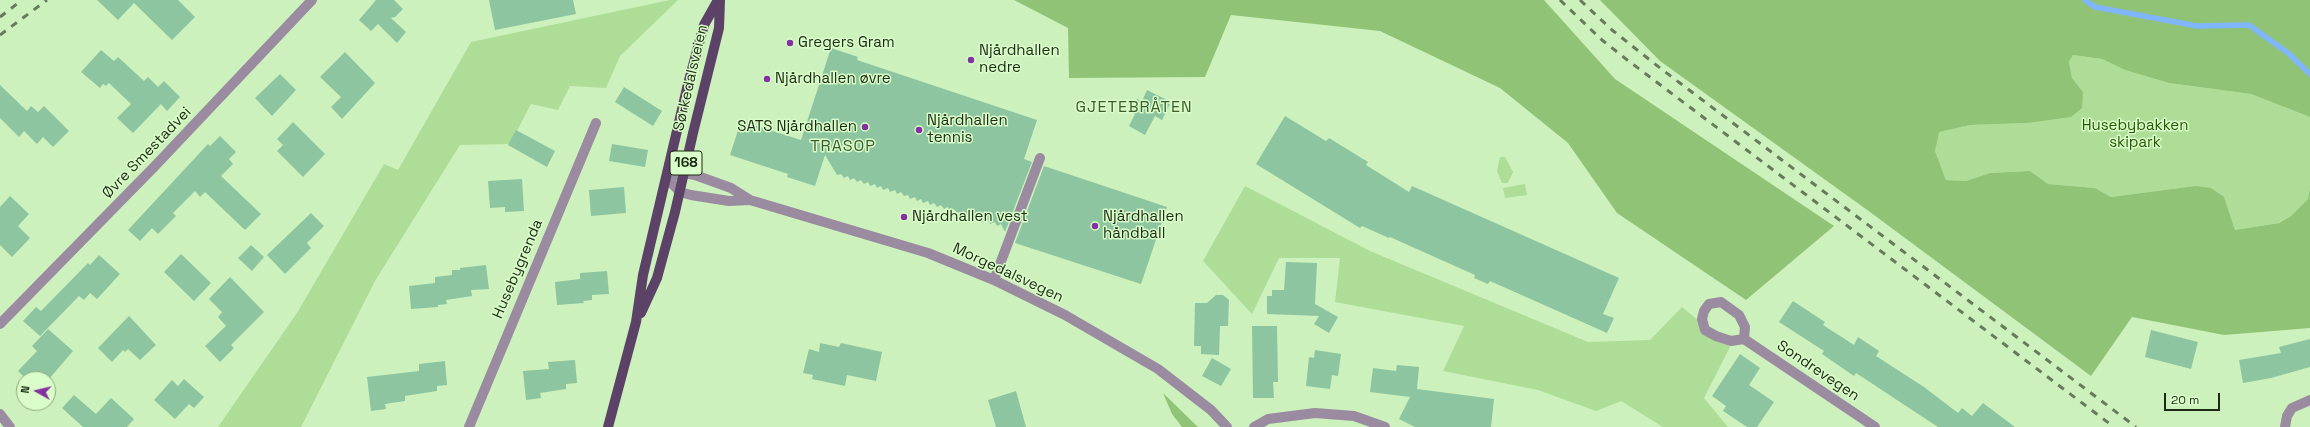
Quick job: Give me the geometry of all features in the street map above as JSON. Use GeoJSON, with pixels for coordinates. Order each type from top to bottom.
{"type":"FeatureCollection","features":[{"type":"Feature","properties":{"kind":"main road","name":"Sørkedalsveien"},"geometry":{"type":"LineString","coordinates":[[636,322],[657,278],[680,192],[719,28],[719,0]]}},
{"type":"Feature","properties":{"kind":"main road","name":"Sørkedalsveien"},"geometry":{"type":"LineString","coordinates":[[608,427],[636,322],[643,275],[704,25],[719,0]]}},
{"type":"Feature","properties":{"kind":"street","name":"Øvre Smestadvei"},"geometry":{"type":"LineString","coordinates":[[0,324],[128,194],[312,0]]}},
{"type":"Feature","properties":{"kind":"street","name":"Husebygrenda"},"geometry":{"type":"LineString","coordinates":[[469,427],[596,123]]}},
{"type":"Feature","properties":{"kind":"street"},"geometry":{"type":"LineString","coordinates":[[994,280],[1040,158]]}},
{"type":"Feature","properties":{"kind":"street"},"geometry":{"type":"LineString","coordinates":[[680,192],[667,178],[684,172]]}},
{"type":"Feature","properties":{"kind":"street","name":"Morgedalsvegen"},"geometry":{"type":"LineString","coordinates":[[684,172],[715,182],[750,200],[928,253],[994,280],[1065,315],[1158,369],[1211,410],[1226,427]]}},
{"type":"Feature","properties":{"kind":"street","name":"Morgedalsvegen"},"geometry":{"type":"LineString","coordinates":[[680,192],[710,200],[750,200]]}},
{"type":"Feature","properties":{"kind":"street"},"geometry":{"type":"LineString","coordinates":[[1721,302],[1739,315],[1745,327],[1744,339],[1731,341],[1716,336],[1706,330],[1702,319],[1704,311],[1709,304],[1721,302]]}},
{"type":"Feature","properties":{"kind":"street","name":"Sondrevegen"},"geometry":{"type":"LineString","coordinates":[[1744,339],[1875,427]]}},
{"type":"Feature","properties":{"kind":"street"},"geometry":{"type":"LineString","coordinates":[[2285,427],[2287,416],[2292,408],[2310,400]]}},
{"type":"Feature","properties":{"kind":"street"},"geometry":{"type":"LineString","coordinates":[[1254,427],[1268,419],[1315,413],[1354,416],[1385,427]]}},
{"type":"Feature","properties":{"kind":"street"},"geometry":{"type":"LineString","coordinates":[[0,414],[10,427]]}},
{"type":"Feature","properties":{"kind":"green space"},"geometry":{"type":"Polygon","coordinates":[[[670,0],[678,0],[620,56],[606,88],[570,86],[558,110],[531,104],[510,144],[460,145],[375,281],[301,427],[218,427],[297,313],[384,164],[398,170],[471,42],[670,0]]]}},
{"type":"Feature","properties":{"kind":"green space"},"geometry":{"type":"Polygon","coordinates":[[[1014,0],[1544,0],[1615,79],[1834,226],[1746,300],[1617,213],[1568,143],[1500,88],[1380,31],[1231,15],[1205,77],[1069,78],[1068,28],[1014,0]]]}},
{"type":"Feature","properties":{"kind":"green space"},"geometry":{"type":"Polygon","coordinates":[[[1600,0],[2310,0],[2310,117],[2251,94],[2169,83],[2125,70],[2102,59],[2073,55],[2069,62],[2072,78],[2083,92],[2082,108],[2071,117],[2027,123],[1970,125],[1939,132],[1935,151],[1946,180],[1966,181],[1990,173],[2030,171],[2048,184],[2095,188],[2111,197],[2195,186],[2211,188],[2224,197],[2235,230],[2279,223],[2291,216],[2308,199],[2310,188],[2310,328],[2224,335],[2132,317],[2091,376],[1870,212],[1660,61],[1600,0]]]}},
{"type":"Feature","properties":{"kind":"green space","name":"Husebybakken skipark"},"geometry":{"type":"Polygon","coordinates":[[[2073,55],[2102,59],[2125,70],[2169,83],[2251,94],[2310,117],[2310,188],[2308,199],[2291,216],[2278,223],[2235,230],[2224,198],[2195,186],[2111,197],[2095,188],[2048,184],[2030,171],[1990,173],[1966,181],[1946,180],[1935,151],[1938,132],[1970,125],[2027,123],[2083,92],[2072,78],[2069,62],[2073,55]]]}},
{"type":"Feature","properties":{"kind":"green space"},"geometry":{"type":"Polygon","coordinates":[[[1500,157],[1505,157],[1513,172],[1508,183],[1502,183],[1497,171],[1500,157]]]}},
{"type":"Feature","properties":{"kind":"green space"},"geometry":{"type":"Polygon","coordinates":[[[1525,184],[1527,195],[1505,198],[1503,188],[1525,184]]]}},
{"type":"Feature","properties":{"kind":"green space"},"geometry":{"type":"Polygon","coordinates":[[[1245,186],[1370,251],[1588,342],[1650,340],[1682,307],[1730,347],[1704,398],[1728,427],[1663,427],[1621,401],[1596,411],[1538,390],[1443,371],[1464,326],[1335,302],[1340,258],[1279,258],[1252,314],[1203,261],[1245,186]]]}},
{"type":"Feature","properties":{"kind":"green space"},"geometry":{"type":"Polygon","coordinates":[[[1163,393],[1198,427],[1182,427],[1172,414],[1163,393]]]}},
{"type":"Feature","properties":{"kind":"building"},"geometry":{"type":"Polygon","coordinates":[[[97,0],[178,0],[195,17],[172,40],[134,3],[118,20],[97,0]]]}},
{"type":"Feature","properties":{"kind":"building"},"geometry":{"type":"Polygon","coordinates":[[[376,0],[394,0],[403,9],[395,17],[391,18],[406,32],[397,43],[378,24],[371,31],[359,20],[376,0]]]}},
{"type":"Feature","properties":{"kind":"building"},"geometry":{"type":"Polygon","coordinates":[[[489,0],[573,0],[576,14],[495,30],[489,0]]]}},
{"type":"Feature","properties":{"kind":"building","name":"Njårdhallen tennis"},"geometry":{"type":"Polygon","coordinates":[[[831,48],[858,57],[857,60],[1037,120],[1024,159],[1032,162],[1005,232],[1001,224],[997,226],[995,222],[990,224],[988,220],[983,222],[981,218],[977,219],[975,215],[970,218],[968,213],[964,216],[961,212],[957,213],[954,209],[950,211],[948,207],[944,209],[941,205],[937,207],[934,203],[930,205],[928,201],[923,203],[921,199],[917,201],[915,197],[910,199],[908,195],[904,196],[901,192],[897,194],[895,190],[890,192],[888,188],[883,190],[881,186],[877,188],[875,184],[870,186],[868,182],[864,184],[861,180],[857,182],[854,178],[850,180],[848,176],[844,178],[841,174],[837,175],[825,155],[815,186],[787,177],[788,174],[730,155],[741,121],[801,140],[831,48]]]}},
{"type":"Feature","properties":{"kind":"building"},"geometry":{"type":"Polygon","coordinates":[[[101,50],[114,61],[118,57],[144,81],[148,77],[158,87],[164,81],[180,97],[167,111],[161,104],[133,133],[117,118],[131,104],[109,83],[106,86],[103,84],[100,88],[81,72],[101,50]]]}},
{"type":"Feature","properties":{"kind":"building"},"geometry":{"type":"Polygon","coordinates":[[[345,52],[375,83],[342,119],[331,107],[341,97],[320,77],[345,52]]]}},
{"type":"Feature","properties":{"kind":"building"},"geometry":{"type":"Polygon","coordinates":[[[280,74],[296,90],[272,116],[255,98],[280,74]]]}},
{"type":"Feature","properties":{"kind":"building"},"geometry":{"type":"Polygon","coordinates":[[[0,85],[27,111],[31,106],[38,112],[44,106],[69,131],[53,147],[43,137],[37,144],[24,131],[19,137],[0,118],[0,85]]]}},
{"type":"Feature","properties":{"kind":"building"},"geometry":{"type":"Polygon","coordinates":[[[624,87],[662,111],[653,126],[615,102],[624,87]]]}},
{"type":"Feature","properties":{"kind":"building"},"geometry":{"type":"Polygon","coordinates":[[[1147,90],[1171,102],[1162,120],[1155,116],[1145,135],[1129,126],[1135,114],[1131,112],[1137,99],[1142,101],[1147,90]]]}},
{"type":"Feature","properties":{"kind":"building"},"geometry":{"type":"Polygon","coordinates":[[[1285,116],[1326,141],[1329,138],[1368,162],[1366,165],[1409,192],[1412,186],[1619,278],[1603,314],[1614,318],[1607,333],[1490,281],[1488,284],[1474,278],[1475,275],[1390,237],[1389,238],[1362,226],[1360,228],[1256,164],[1285,116]]]}},
{"type":"Feature","properties":{"kind":"building"},"geometry":{"type":"Polygon","coordinates":[[[293,122],[325,154],[303,177],[277,151],[283,145],[277,139],[293,122]]]}},
{"type":"Feature","properties":{"kind":"building"},"geometry":{"type":"Polygon","coordinates":[[[516,130],[555,151],[547,167],[508,145],[516,130]]]}},
{"type":"Feature","properties":{"kind":"building"},"geometry":{"type":"Polygon","coordinates":[[[220,136],[236,152],[229,159],[233,164],[221,176],[261,214],[245,230],[205,192],[200,197],[195,191],[173,213],[176,216],[158,234],[152,228],[140,241],[128,230],[208,144],[210,146],[220,136]]]}},
{"type":"Feature","properties":{"kind":"building"},"geometry":{"type":"Polygon","coordinates":[[[612,144],[648,150],[645,167],[609,161],[612,144]]]}},
{"type":"Feature","properties":{"kind":"building","name":"Njårdhallen håndball"},"geometry":{"type":"Polygon","coordinates":[[[1044,166],[1167,207],[1141,284],[1015,243],[1044,166]]]}},
{"type":"Feature","properties":{"kind":"building"},"geometry":{"type":"Polygon","coordinates":[[[522,179],[524,211],[505,212],[505,207],[490,208],[488,181],[522,179]]]}},
{"type":"Feature","properties":{"kind":"building"},"geometry":{"type":"Polygon","coordinates":[[[624,187],[626,213],[591,216],[589,190],[624,187]]]}},
{"type":"Feature","properties":{"kind":"building"},"geometry":{"type":"Polygon","coordinates":[[[10,196],[29,214],[18,226],[30,238],[12,257],[0,245],[0,207],[10,196]]]}},
{"type":"Feature","properties":{"kind":"building"},"geometry":{"type":"Polygon","coordinates":[[[311,213],[324,226],[307,243],[311,248],[285,274],[267,255],[311,213]]]}},
{"type":"Feature","properties":{"kind":"building"},"geometry":{"type":"Polygon","coordinates":[[[251,245],[264,257],[252,271],[238,258],[251,245]]]}},
{"type":"Feature","properties":{"kind":"building"},"geometry":{"type":"Polygon","coordinates":[[[181,254],[211,283],[194,301],[164,272],[181,254]]]}},
{"type":"Feature","properties":{"kind":"building"},"geometry":{"type":"Polygon","coordinates":[[[99,255],[120,274],[97,299],[90,293],[84,300],[79,296],[40,336],[23,321],[36,307],[41,311],[88,263],[90,265],[99,255]]]}},
{"type":"Feature","properties":{"kind":"building"},"geometry":{"type":"Polygon","coordinates":[[[1286,262],[1317,263],[1315,304],[1338,317],[1329,333],[1314,324],[1319,316],[1267,314],[1267,296],[1272,296],[1272,290],[1284,290],[1286,262]]]}},
{"type":"Feature","properties":{"kind":"building"},"geometry":{"type":"Polygon","coordinates":[[[486,265],[489,289],[471,290],[472,296],[446,300],[447,304],[438,305],[438,307],[411,309],[409,286],[435,283],[435,277],[452,275],[452,270],[486,265]]]}},
{"type":"Feature","properties":{"kind":"building"},"geometry":{"type":"Polygon","coordinates":[[[607,271],[609,294],[592,295],[592,300],[583,301],[584,303],[557,305],[555,282],[580,279],[580,273],[607,271]]]}},
{"type":"Feature","properties":{"kind":"building"},"geometry":{"type":"Polygon","coordinates":[[[230,277],[264,312],[231,345],[234,348],[220,362],[205,346],[226,326],[218,317],[222,312],[209,299],[230,277]]]}},
{"type":"Feature","properties":{"kind":"building"},"geometry":{"type":"Polygon","coordinates":[[[1216,295],[1223,295],[1229,300],[1228,326],[1220,326],[1219,355],[1201,354],[1201,346],[1194,346],[1195,303],[1207,303],[1216,295]]]}},
{"type":"Feature","properties":{"kind":"building"},"geometry":{"type":"Polygon","coordinates":[[[1793,301],[1825,322],[1823,325],[1854,345],[1858,337],[1879,351],[1876,356],[1924,387],[1958,413],[1962,408],[1972,416],[1983,403],[2015,427],[1938,427],[1856,373],[1854,376],[1822,354],[1824,351],[1779,322],[1793,301]]]}},
{"type":"Feature","properties":{"kind":"building"},"geometry":{"type":"Polygon","coordinates":[[[129,316],[156,345],[140,360],[128,349],[125,352],[123,350],[112,362],[98,348],[129,316]]]}},
{"type":"Feature","properties":{"kind":"building"},"geometry":{"type":"Polygon","coordinates":[[[1252,326],[1277,326],[1278,382],[1273,382],[1274,398],[1253,398],[1252,326]]]}},
{"type":"Feature","properties":{"kind":"building"},"geometry":{"type":"Polygon","coordinates":[[[48,329],[73,351],[56,371],[18,371],[37,351],[32,346],[48,329]]]}},
{"type":"Feature","properties":{"kind":"building"},"geometry":{"type":"Polygon","coordinates":[[[2151,330],[2198,342],[2191,369],[2145,357],[2151,330]]]}},
{"type":"Feature","properties":{"kind":"building"},"geometry":{"type":"Polygon","coordinates":[[[2310,339],[2310,367],[2271,378],[2243,383],[2239,360],[2281,353],[2279,347],[2310,339]]]}},
{"type":"Feature","properties":{"kind":"building"},"geometry":{"type":"Polygon","coordinates":[[[820,343],[839,347],[841,343],[882,352],[876,381],[847,375],[845,386],[812,379],[813,375],[803,373],[809,349],[819,352],[820,343]]]}},
{"type":"Feature","properties":{"kind":"building"},"geometry":{"type":"Polygon","coordinates":[[[1315,350],[1341,354],[1338,376],[1332,375],[1330,389],[1306,386],[1309,357],[1314,358],[1315,350]]]}},
{"type":"Feature","properties":{"kind":"building"},"geometry":{"type":"Polygon","coordinates":[[[1740,354],[1760,368],[1749,385],[1774,402],[1757,427],[1747,427],[1723,411],[1726,406],[1712,396],[1740,354]]]}},
{"type":"Feature","properties":{"kind":"building"},"geometry":{"type":"Polygon","coordinates":[[[1212,358],[1231,369],[1221,386],[1202,376],[1212,358]]]}},
{"type":"Feature","properties":{"kind":"building"},"geometry":{"type":"Polygon","coordinates":[[[575,360],[577,383],[566,384],[566,389],[540,393],[541,398],[526,400],[523,371],[549,369],[548,362],[575,360]]]}},
{"type":"Feature","properties":{"kind":"building"},"geometry":{"type":"Polygon","coordinates":[[[445,361],[447,385],[437,386],[437,391],[405,396],[405,401],[385,404],[386,409],[371,411],[367,377],[419,371],[419,364],[445,361]]]}},
{"type":"Feature","properties":{"kind":"building"},"geometry":{"type":"Polygon","coordinates":[[[1397,365],[1419,367],[1417,389],[1494,399],[1491,427],[1415,427],[1399,419],[1410,397],[1370,392],[1373,368],[1396,371],[1397,365]]]}},
{"type":"Feature","properties":{"kind":"building"},"geometry":{"type":"Polygon","coordinates":[[[184,379],[204,397],[194,408],[189,404],[175,419],[154,400],[172,380],[178,386],[184,379]]]}},
{"type":"Feature","properties":{"kind":"building"},"geometry":{"type":"Polygon","coordinates":[[[1016,391],[1026,427],[996,427],[988,400],[1016,391]]]}},
{"type":"Feature","properties":{"kind":"building"},"geometry":{"type":"Polygon","coordinates":[[[74,395],[96,414],[111,398],[134,419],[127,427],[83,427],[62,408],[74,395]]]}},
{"type":"Feature","properties":{"kind":"waterway"},"geometry":{"type":"LineString","coordinates":[[2085,0],[2095,7],[2197,26],[2249,25],[2288,53],[2310,74]]}},
{"type":"Feature","properties":{"kind":"railway"},"geometry":{"type":"LineString","coordinates":[[0,17],[22,0]]}},
{"type":"Feature","properties":{"kind":"railway"},"geometry":{"type":"LineString","coordinates":[[0,35],[47,0]]}},
{"type":"Feature","properties":{"kind":"railway"},"geometry":{"type":"LineString","coordinates":[[1560,0],[1602,40],[1626,59],[2114,427]]}},
{"type":"Feature","properties":{"kind":"railway"},"geometry":{"type":"LineString","coordinates":[[1580,0],[1612,30],[1660,68],[2136,427]]}},
{"type":"Feature","properties":{"kind":"place","name":"Gregers Gram"},"geometry":{"type":"Point","coordinates":[790,43]}},
{"type":"Feature","properties":{"kind":"place","name":"Njårdhallen nedre"},"geometry":{"type":"Point","coordinates":[971,60]}},
{"type":"Feature","properties":{"kind":"place","name":"Njårdhallen øvre"},"geometry":{"type":"Point","coordinates":[767,79]}},
{"type":"Feature","properties":{"kind":"place","name":"SATS Njårdhallen"},"geometry":{"type":"Point","coordinates":[865,127]}},
{"type":"Feature","properties":{"kind":"place","name":"Njårdhallen tennis"},"geometry":{"type":"Point","coordinates":[919,130]}},
{"type":"Feature","properties":{"kind":"place","name":"Njårdhallen vest"},"geometry":{"type":"Point","coordinates":[904,217]}},
{"type":"Feature","properties":{"kind":"place","name":"Njårdhallen håndball"},"geometry":{"type":"Point","coordinates":[1095,226]}},
{"type":"Feature","properties":{"kind":"district","name":"GJETEBRÅTEN"},"geometry":{"type":"Point","coordinates":[1134,108]}},
{"type":"Feature","properties":{"kind":"district","name":"TRASOP"},"geometry":{"type":"Point","coordinates":[843,147]}}]}
